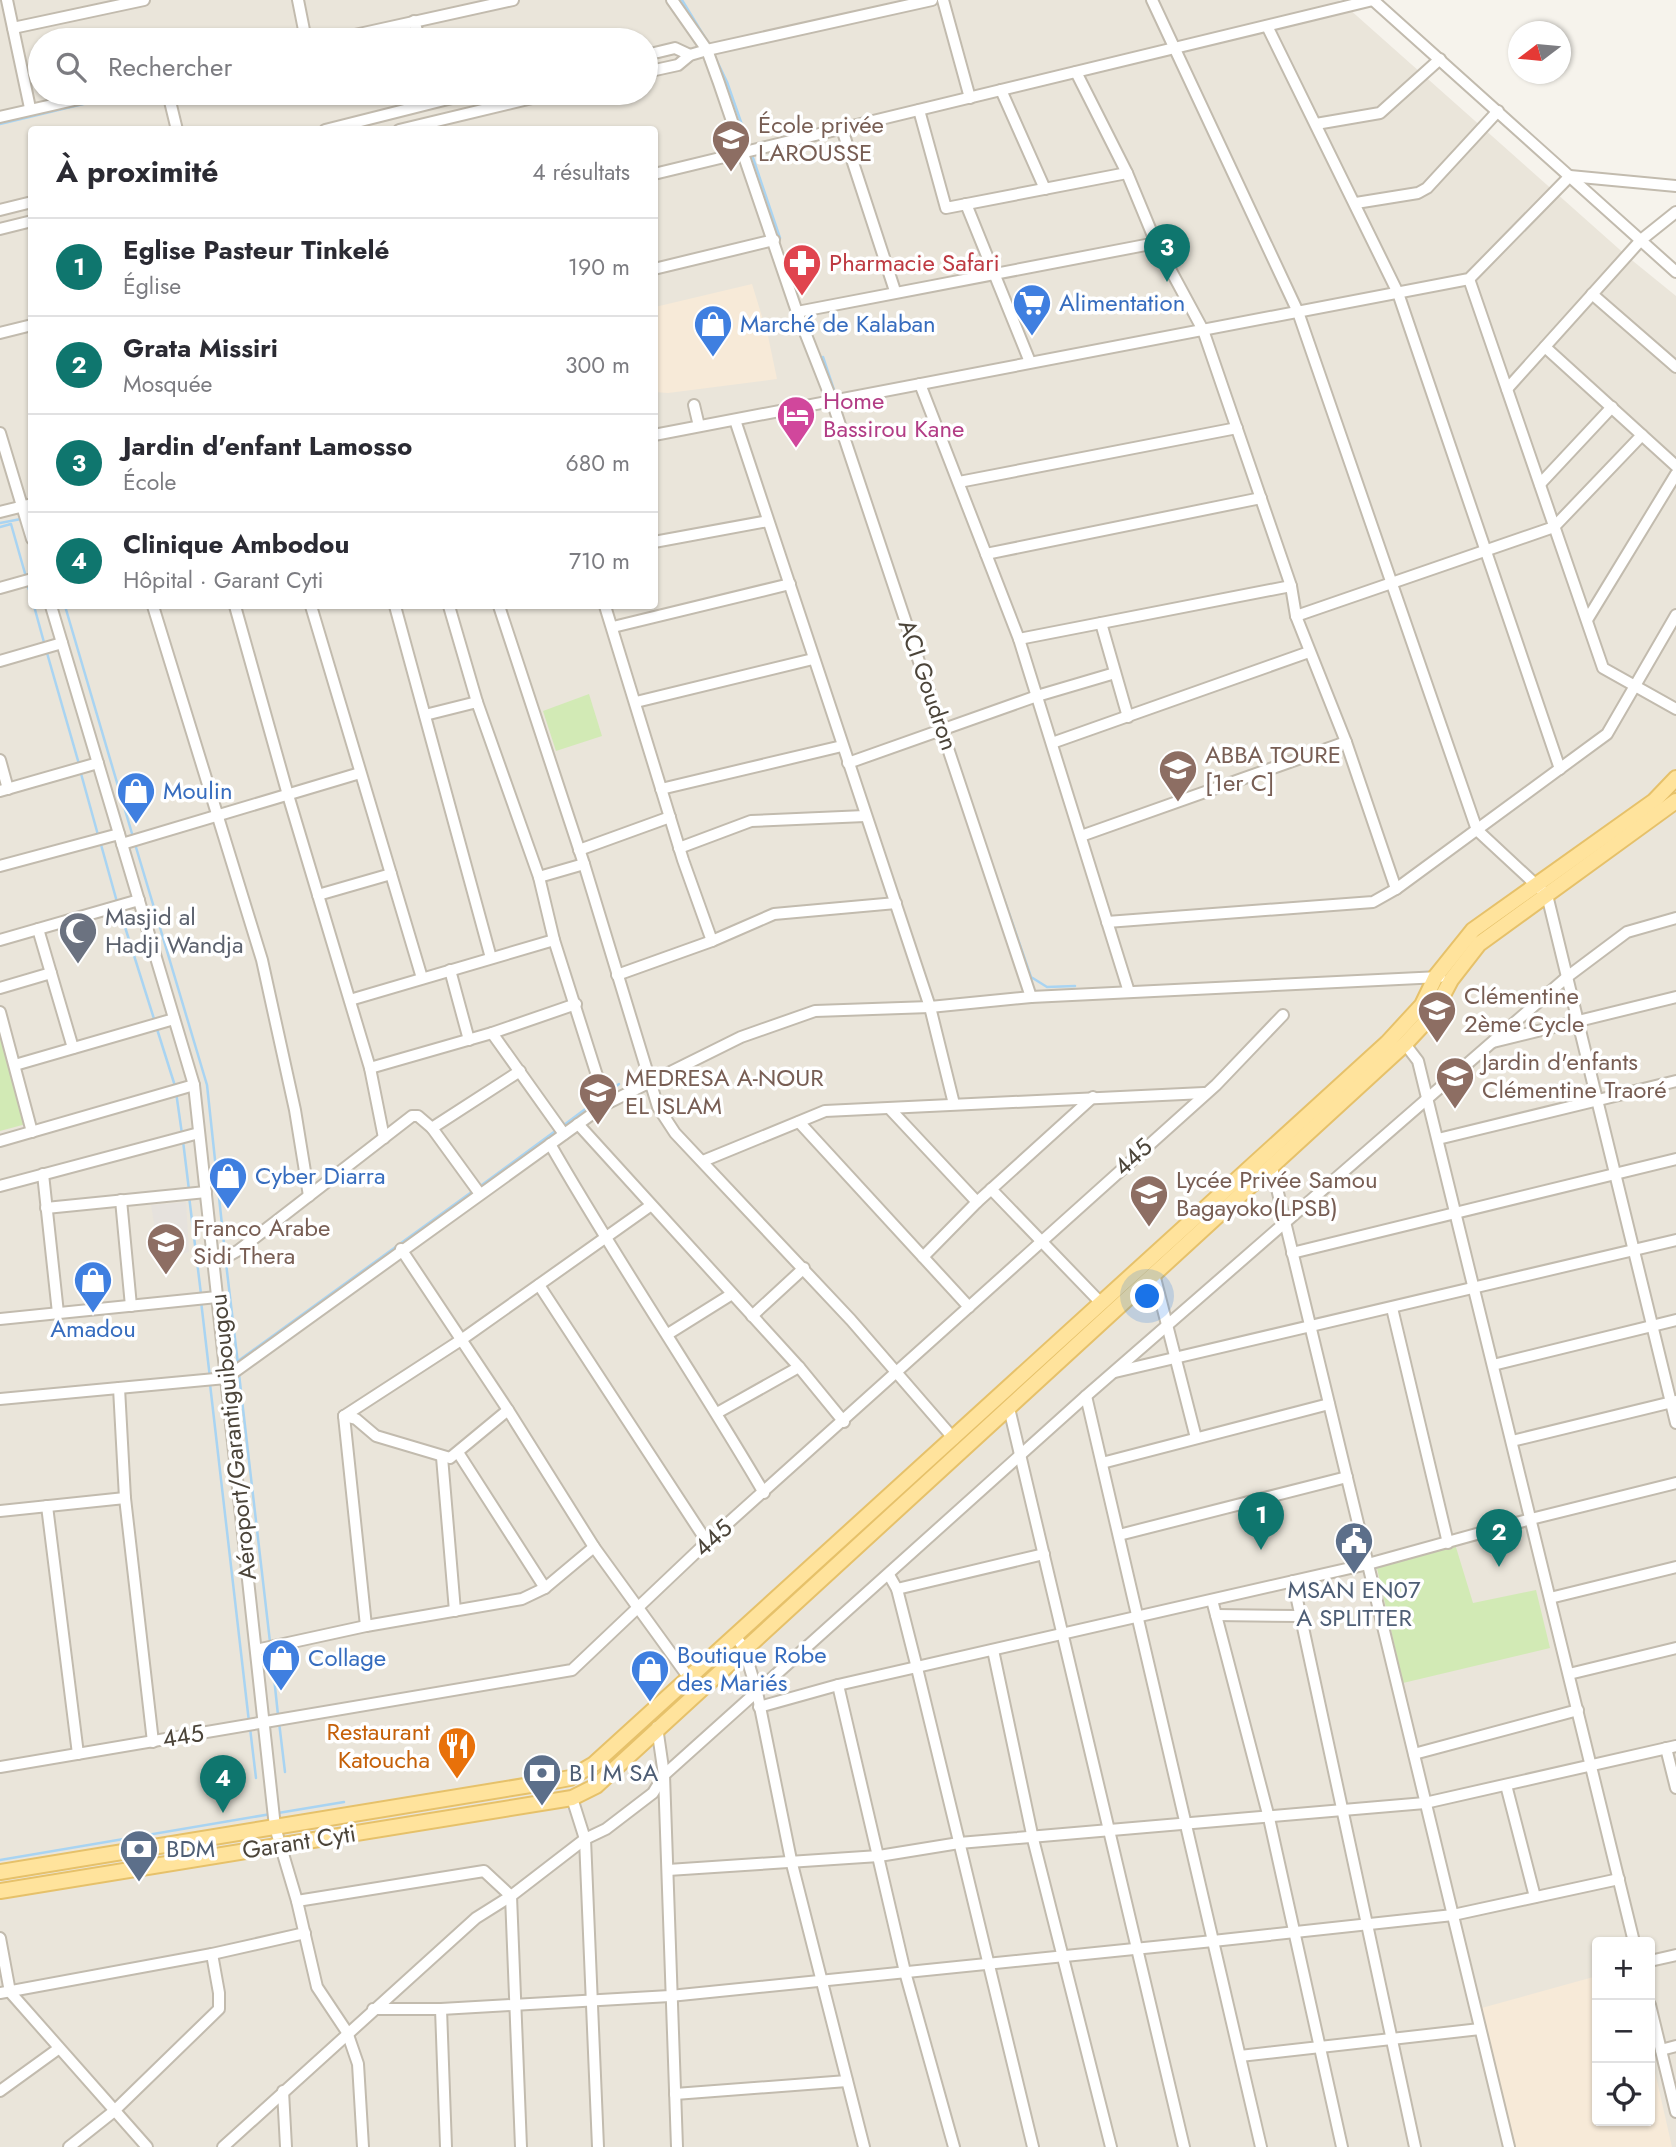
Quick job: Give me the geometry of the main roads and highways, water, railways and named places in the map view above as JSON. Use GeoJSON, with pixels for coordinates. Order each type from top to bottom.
{"type":"FeatureCollection","features":[{"type":"Feature","properties":{"kind":"main road"},"geometry":{"type":"LineString","coordinates":[[739,1642],[954,1438],[1387,1043],[1422,1005],[1436,976],[1462,939],[1654,801],[1676,778]]}},
{"type":"Feature","properties":{"kind":"main road"},"geometry":{"type":"LineString","coordinates":[[739,1642],[1009,1408],[1405,1044],[1433,1014],[1451,980],[1479,944],[1676,801]]}},
{"type":"Feature","properties":{"kind":"main road","name":"Garant Cyti"},"geometry":{"type":"LineString","coordinates":[[0,1872],[549,1782],[582,1772],[689,1678],[739,1642]]}},
{"type":"Feature","properties":{"kind":"main road","name":"Garant Cyti"},"geometry":{"type":"LineString","coordinates":[[0,1891],[572,1798],[596,1786],[739,1642]]}},
{"type":"Feature","properties":{"kind":"waterway"},"geometry":{"type":"LineString","coordinates":[[682,0],[707,41]]}},
{"type":"Feature","properties":{"kind":"waterway"},"geometry":{"type":"LineString","coordinates":[[715,57],[727,82],[750,148]]}},
{"type":"Feature","properties":{"kind":"waterway"},"geometry":{"type":"LineString","coordinates":[[0,124],[79,105]]}},
{"type":"Feature","properties":{"kind":"waterway"},"geometry":{"type":"LineString","coordinates":[[752,155],[780,238]]}},
{"type":"Feature","properties":{"kind":"waterway"},"geometry":{"type":"LineString","coordinates":[[823,357],[835,393]]}},
{"type":"Feature","properties":{"kind":"waterway"},"geometry":{"type":"LineString","coordinates":[[0,523],[21,519]]}},
{"type":"Feature","properties":{"kind":"waterway"},"geometry":{"type":"LineString","coordinates":[[0,527],[11,524],[26,577]]}},
{"type":"Feature","properties":{"kind":"waterway"},"geometry":{"type":"LineString","coordinates":[[35,609],[45,646]]}},
{"type":"Feature","properties":{"kind":"waterway"},"geometry":{"type":"LineString","coordinates":[[66,609],[133,837]]}},
{"type":"Feature","properties":{"kind":"waterway"},"geometry":{"type":"LineString","coordinates":[[47,653],[79,764]]}},
{"type":"Feature","properties":{"kind":"waterway"},"geometry":{"type":"LineString","coordinates":[[938,702],[946,725]]}},
{"type":"Feature","properties":{"kind":"waterway"},"geometry":{"type":"LineString","coordinates":[[948,731],[973,808]]}},
{"type":"Feature","properties":{"kind":"waterway"},"geometry":{"type":"LineString","coordinates":[[80,770],[98,835]]}},
{"type":"Feature","properties":{"kind":"waterway"},"geometry":{"type":"LineString","coordinates":[[100,841],[117,902]]}},
{"type":"Feature","properties":{"kind":"waterway"},"geometry":{"type":"LineString","coordinates":[[984,841],[1031,977],[1047,987],[1075,986]]}},
{"type":"Feature","properties":{"kind":"waterway"},"geometry":{"type":"LineString","coordinates":[[135,844],[207,1085],[225,1253]]}},
{"type":"Feature","properties":{"kind":"waterway"},"geometry":{"type":"LineString","coordinates":[[119,908],[155,1022]]}},
{"type":"Feature","properties":{"kind":"waterway"},"geometry":{"type":"LineString","coordinates":[[157,1029],[175,1086]]}},
{"type":"Feature","properties":{"kind":"waterway"},"geometry":{"type":"LineString","coordinates":[[606,1094],[619,1084]]}},
{"type":"Feature","properties":{"kind":"waterway"},"geometry":{"type":"LineString","coordinates":[[176,1092],[182,1134]]}},
{"type":"Feature","properties":{"kind":"waterway"},"geometry":{"type":"LineString","coordinates":[[564,1125],[600,1098]]}},
{"type":"Feature","properties":{"kind":"waterway"},"geometry":{"type":"LineString","coordinates":[[479,1187],[558,1129]]}},
{"type":"Feature","properties":{"kind":"waterway"},"geometry":{"type":"LineString","coordinates":[[183,1141],[189,1190]]}},
{"type":"Feature","properties":{"kind":"waterway"},"geometry":{"type":"LineString","coordinates":[[238,1361],[473,1191]]}},
{"type":"Feature","properties":{"kind":"waterway"},"geometry":{"type":"LineString","coordinates":[[189,1196],[201,1294]]}},
{"type":"Feature","properties":{"kind":"waterway"},"geometry":{"type":"LineString","coordinates":[[226,1263],[238,1364]]}},
{"type":"Feature","properties":{"kind":"waterway"},"geometry":{"type":"LineString","coordinates":[[201,1301],[210,1378]]}},
{"type":"Feature","properties":{"kind":"waterway"},"geometry":{"type":"LineString","coordinates":[[239,1374],[270,1642]]}},
{"type":"Feature","properties":{"kind":"waterway"},"geometry":{"type":"LineString","coordinates":[[210,1384],[249,1722]]}},
{"type":"Feature","properties":{"kind":"waterway"},"geometry":{"type":"LineString","coordinates":[[271,1649],[278,1715]]}},
{"type":"Feature","properties":{"kind":"waterway"},"geometry":{"type":"LineString","coordinates":[[279,1722],[285,1772]]}},
{"type":"Feature","properties":{"kind":"waterway"},"geometry":{"type":"LineString","coordinates":[[250,1728],[256,1778]]}},
{"type":"Feature","properties":{"kind":"waterway"},"geometry":{"type":"LineString","coordinates":[[278,1813],[344,1802]]}},
{"type":"Feature","properties":{"kind":"waterway"},"geometry":{"type":"LineString","coordinates":[[0,1860],[271,1814]]}},
{"type":"Feature","properties":{"kind":"place","name":"École privée LAROUSSE"},"geometry":{"type":"Point","coordinates":[731,173]}},
{"type":"Feature","properties":{"kind":"place","name":"Jardin d'enfant Lamosso"},"geometry":{"type":"Point","coordinates":[1167,282]}},
{"type":"Feature","properties":{"kind":"place","name":"Pharmacie Safari"},"geometry":{"type":"Point","coordinates":[802,297]}},
{"type":"Feature","properties":{"kind":"place","name":"Alimentation"},"geometry":{"type":"Point","coordinates":[1032,337]}},
{"type":"Feature","properties":{"kind":"place","name":"Marché de Kalaban"},"geometry":{"type":"Point","coordinates":[713,358]}},
{"type":"Feature","properties":{"kind":"place","name":"Home Bassirou Kane"},"geometry":{"type":"Point","coordinates":[796,449]}},
{"type":"Feature","properties":{"kind":"place","name":"ABBA TOURE [1er C]"},"geometry":{"type":"Point","coordinates":[1178,803]}},
{"type":"Feature","properties":{"kind":"place","name":"Moulin"},"geometry":{"type":"Point","coordinates":[136,825]}},
{"type":"Feature","properties":{"kind":"place","name":"Masjid al Hadji Wandja"},"geometry":{"type":"Point","coordinates":[78,965]}},
{"type":"Feature","properties":{"kind":"place","name":"Clémentine 2ème Cycle"},"geometry":{"type":"Point","coordinates":[1437,1044]}},
{"type":"Feature","properties":{"kind":"place","name":"Jardin d'enfants Clémentine Traoré"},"geometry":{"type":"Point","coordinates":[1455,1110]}},
{"type":"Feature","properties":{"kind":"place","name":"MEDRESA A-NOUR EL ISLAM"},"geometry":{"type":"Point","coordinates":[598,1126]}},
{"type":"Feature","properties":{"kind":"place","name":"Cyber Diarra"},"geometry":{"type":"Point","coordinates":[228,1210]}},
{"type":"Feature","properties":{"kind":"place","name":"Lycée Privée Samou Bagayoko(LPSB)"},"geometry":{"type":"Point","coordinates":[1149,1228]}},
{"type":"Feature","properties":{"kind":"place","name":"Franco Arabe Sidi Thera"},"geometry":{"type":"Point","coordinates":[166,1276]}},
{"type":"Feature","properties":{"kind":"place","name":"Amadou"},"geometry":{"type":"Point","coordinates":[93,1314]}},
{"type":"Feature","properties":{"kind":"place","name":"Eglise Pasteur Tinkelé"},"geometry":{"type":"Point","coordinates":[1261,1550]}},
{"type":"Feature","properties":{"kind":"place","name":"Grata Missiri"},"geometry":{"type":"Point","coordinates":[1499,1567]}},
{"type":"Feature","properties":{"kind":"place","name":"MSAN EN07 A SPLITTER"},"geometry":{"type":"Point","coordinates":[1354,1575]}},
{"type":"Feature","properties":{"kind":"place","name":"Collage"},"geometry":{"type":"Point","coordinates":[281,1692]}},
{"type":"Feature","properties":{"kind":"place","name":"Boutique Robe des Mariés"},"geometry":{"type":"Point","coordinates":[650,1703]}},
{"type":"Feature","properties":{"kind":"place","name":"Restaurant Katoucha"},"geometry":{"type":"Point","coordinates":[457,1780]}},
{"type":"Feature","properties":{"kind":"place","name":"B I M SA"},"geometry":{"type":"Point","coordinates":[542,1807]}},
{"type":"Feature","properties":{"kind":"place","name":"Clinique Ambodou"},"geometry":{"type":"Point","coordinates":[223,1813]}},
{"type":"Feature","properties":{"kind":"place","name":"BDM"},"geometry":{"type":"Point","coordinates":[139,1883]}}]}
